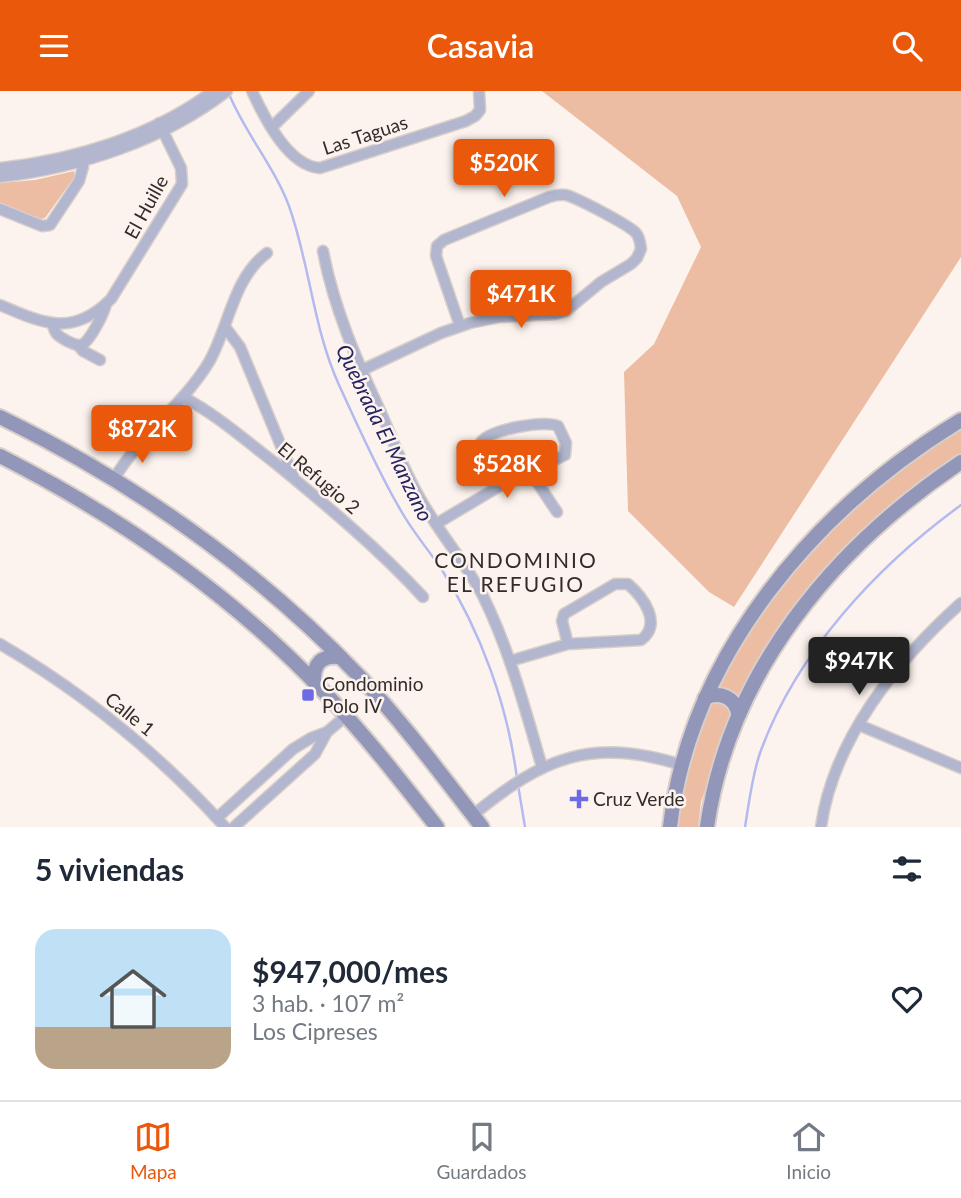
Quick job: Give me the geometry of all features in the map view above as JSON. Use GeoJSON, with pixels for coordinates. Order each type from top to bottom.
{"type":"FeatureCollection","features":[{"type":"Feature","properties":{"kind":"street","name":"Las Taguas"},"geometry":{"type":"LineString","coordinates":[[252,91],[272,127],[297,160],[310,167],[320,168],[466,121],[480,110],[479,91]]}},
{"type":"Feature","properties":{"kind":"street"},"geometry":{"type":"LineString","coordinates":[[272,127],[309,91]]}},
{"type":"Feature","properties":{"kind":"street"},"geometry":{"type":"LineString","coordinates":[[0,177],[44,170],[121,139],[161,127],[221,92]]}},
{"type":"Feature","properties":{"kind":"street","name":"El Huille"},"geometry":{"type":"LineString","coordinates":[[78,345],[87,340],[182,184],[181,168],[161,127]]}},
{"type":"Feature","properties":{"kind":"street"},"geometry":{"type":"LineString","coordinates":[[0,168],[80,157]]}},
{"type":"Feature","properties":{"kind":"street"},"geometry":{"type":"LineString","coordinates":[[0,209],[42,226],[50,225],[79,181],[83,167],[80,157]]}},
{"type":"Feature","properties":{"kind":"street"},"geometry":{"type":"LineString","coordinates":[[362,370],[460,326],[499,317],[555,314],[566,310],[601,282],[634,261],[640,249],[638,237],[620,222],[560,194],[444,240],[437,246],[436,256],[460,326]]}},
{"type":"Feature","properties":{"kind":"street"},"geometry":{"type":"LineString","coordinates":[[323,251],[340,318],[411,481],[482,595],[524,700],[542,767]]}},
{"type":"Feature","properties":{"kind":"street"},"geometry":{"type":"LineString","coordinates":[[114,479],[126,460],[207,366],[245,279],[267,253]]}},
{"type":"Feature","properties":{"kind":"street","name":"El Huille"},"geometry":{"type":"LineString","coordinates":[[53,325],[82,320],[107,304]]}},
{"type":"Feature","properties":{"kind":"street"},"geometry":{"type":"LineString","coordinates":[[0,305],[53,325],[59,337],[78,345],[100,360]]}},
{"type":"Feature","properties":{"kind":"street"},"geometry":{"type":"LineString","coordinates":[[225,327],[240,347],[294,479]]}},
{"type":"Feature","properties":{"kind":"street","name":"El Refugio 2"},"geometry":{"type":"LineString","coordinates":[[183,397],[220,420],[294,479],[385,558],[423,597]]}},
{"type":"Feature","properties":{"kind":"street"},"geometry":{"type":"LineString","coordinates":[[0,417],[114,479],[188,528],[251,575],[340,657],[408,733],[477,821],[511,785],[542,767],[571,757],[615,752],[647,755],[682,765]]}},
{"type":"Feature","properties":{"kind":"street"},"geometry":{"type":"LineString","coordinates":[[670,827],[682,765],[705,698],[741,633],[775,585],[838,514],[883,475],[961,420]]}},
{"type":"Feature","properties":{"kind":"street"},"geometry":{"type":"LineString","coordinates":[[436,524],[498,487],[565,455],[566,443],[558,426],[549,423],[502,430],[480,443],[480,457],[498,487]]}},
{"type":"Feature","properties":{"kind":"street"},"geometry":{"type":"LineString","coordinates":[[0,456],[83,502],[177,563],[244,616],[346,716],[437,827]]}},
{"type":"Feature","properties":{"kind":"street"},"geometry":{"type":"LineString","coordinates":[[707,827],[718,772],[738,713],[773,650],[832,572],[889,517],[961,462]]}},
{"type":"Feature","properties":{"kind":"street"},"geometry":{"type":"LineString","coordinates":[[531,473],[557,512]]}},
{"type":"Feature","properties":{"kind":"street"},"geometry":{"type":"LineString","coordinates":[[510,661],[568,644],[641,641],[650,629],[647,606],[628,584],[615,584],[564,614],[562,624],[568,644]]}},
{"type":"Feature","properties":{"kind":"street"},"geometry":{"type":"LineString","coordinates":[[821,827],[835,773],[859,725],[914,651],[961,603]]}},
{"type":"Feature","properties":{"kind":"street","name":"Calle 1"},"geometry":{"type":"LineString","coordinates":[[0,644],[43,671],[116,724],[172,772],[225,827]]}},
{"type":"Feature","properties":{"kind":"street"},"geometry":{"type":"LineString","coordinates":[[314,682],[319,661],[327,657],[340,657]]}},
{"type":"Feature","properties":{"kind":"street"},"geometry":{"type":"LineString","coordinates":[[705,698],[715,694],[727,697],[736,705],[738,713]]}},
{"type":"Feature","properties":{"kind":"street"},"geometry":{"type":"LineString","coordinates":[[216,818],[299,745],[327,732],[346,716]]}},
{"type":"Feature","properties":{"kind":"street"},"geometry":{"type":"LineString","coordinates":[[859,725],[961,768]]}},
{"type":"Feature","properties":{"kind":"street"},"geometry":{"type":"LineString","coordinates":[[234,827],[311,757],[327,732]]}},
{"type":"Feature","properties":{"kind":"shaded area"},"geometry":{"type":"Polygon","coordinates":[[[542,91],[961,91],[961,257],[734,607],[709,592],[628,511],[624,372],[654,344],[701,247],[677,196],[542,91]]]}},
{"type":"Feature","properties":{"kind":"shaded area"},"geometry":{"type":"Polygon","coordinates":[[[74,171],[75,176],[45,218],[36,220],[0,205],[0,183],[35,180],[74,171]]]}},
{"type":"Feature","properties":{"kind":"shaded area"},"geometry":{"type":"Polygon","coordinates":[[[961,425],[961,453],[913,489],[763,655],[738,701],[718,689],[731,660],[765,604],[808,552],[879,485],[961,425]]]}},
{"type":"Feature","properties":{"kind":"shaded area"},"geometry":{"type":"Polygon","coordinates":[[[716,699],[734,709],[701,802],[698,827],[674,827],[680,793],[707,709],[716,699]]]}},
{"type":"Feature","properties":{"kind":"waterway","name":"Quebrada El Manzano"},"geometry":{"type":"LineString","coordinates":[[229,94],[276,177],[289,206],[323,341],[339,385],[392,494],[456,594],[491,670],[507,724],[517,779]]}},
{"type":"Feature","properties":{"kind":"waterway"},"geometry":{"type":"LineString","coordinates":[[745,827],[760,753],[775,716],[817,647],[870,584],[929,529],[961,505]]}},
{"type":"Feature","properties":{"kind":"waterway","name":"Quebrada El Manzano"},"geometry":{"type":"LineString","coordinates":[[518,785],[525,827]]}},
{"type":"Feature","properties":{"kind":"place","name":"Condominio Polo IV"},"geometry":{"type":"Point","coordinates":[308,695]}},
{"type":"Feature","properties":{"kind":"place","name":"Cruz Verde"},"geometry":{"type":"Point","coordinates":[579,799]}},
{"type":"Feature","properties":{"kind":"district","name":"CONDOMINIO EL REFUGIO"},"geometry":{"type":"Point","coordinates":[516,573]}}]}
